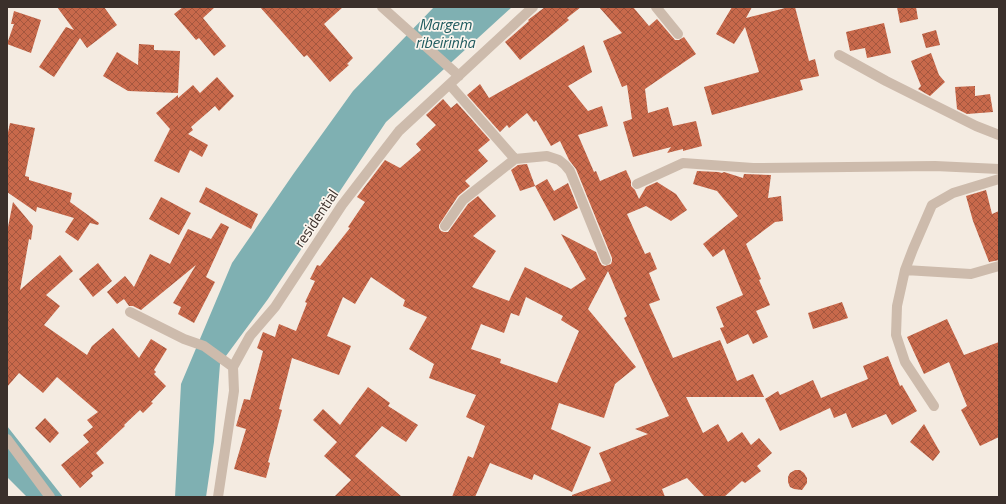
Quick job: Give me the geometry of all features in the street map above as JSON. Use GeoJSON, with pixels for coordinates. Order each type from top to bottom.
{"type":"FeatureCollection","features":[{"type":"Feature","properties":{"kind":"street","name":"residential"},"geometry":{"type":"LineString","coordinates":[[233,367],[250,336],[275,307],[342,205],[399,132],[533,7]]}},
{"type":"Feature","properties":{"kind":"street"},"geometry":{"type":"LineString","coordinates":[[656,7],[678,34]]}},
{"type":"Feature","properties":{"kind":"street"},"geometry":{"type":"LineString","coordinates":[[388,9],[402,25],[459,76]]}},
{"type":"Feature","properties":{"kind":"street"},"geometry":{"type":"LineString","coordinates":[[839,55],[886,81],[976,126],[999,135]]}},
{"type":"Feature","properties":{"kind":"street"},"geometry":{"type":"LineString","coordinates":[[450,85],[515,159]]}},
{"type":"Feature","properties":{"kind":"street"},"geometry":{"type":"LineString","coordinates":[[445,226],[463,200],[515,159],[547,156],[559,160],[570,171],[606,260]]}},
{"type":"Feature","properties":{"kind":"street"},"geometry":{"type":"LineString","coordinates":[[637,184],[683,163],[753,168],[935,166],[999,169]]}},
{"type":"Feature","properties":{"kind":"street"},"geometry":{"type":"LineString","coordinates":[[934,406],[905,362],[896,336],[897,306],[905,270],[932,205],[953,193],[999,179]]}},
{"type":"Feature","properties":{"kind":"street"},"geometry":{"type":"LineString","coordinates":[[905,270],[971,274],[999,266]]}},
{"type":"Feature","properties":{"kind":"street"},"geometry":{"type":"LineString","coordinates":[[130,312],[184,339],[204,346],[233,367],[234,391],[218,497]]}},
{"type":"Feature","properties":{"kind":"street"},"geometry":{"type":"LineString","coordinates":[[7,439],[50,497]]}},
{"type":"Feature","properties":{"kind":"water","name":"Margem ribeirinha"},"geometry":{"type":"Polygon","coordinates":[[[434,7],[512,7],[386,122],[268,299],[220,364],[214,442],[206,497],[175,497],[181,384],[232,263],[353,91],[434,7]]]}},
{"type":"Feature","properties":{"kind":"water"},"geometry":{"type":"Polygon","coordinates":[[[7,426],[63,497],[27,497],[7,477],[7,426]]]}},
{"type":"Feature","properties":{"kind":"building"},"geometry":{"type":"Polygon","coordinates":[[[57,7],[104,7],[117,25],[87,48],[80,38],[54,77],[39,67],[66,27],[74,30],[57,7]]]}},
{"type":"Feature","properties":{"kind":"building"},"geometry":{"type":"Polygon","coordinates":[[[183,7],[215,7],[203,18],[226,46],[214,56],[199,38],[196,40],[174,14],[183,7]]]}},
{"type":"Feature","properties":{"kind":"building"},"geometry":{"type":"Polygon","coordinates":[[[260,7],[343,7],[324,24],[353,58],[347,64],[349,65],[330,82],[307,55],[304,57],[260,7]]]}},
{"type":"Feature","properties":{"kind":"building"},"geometry":{"type":"Polygon","coordinates":[[[545,7],[581,7],[567,18],[569,20],[520,60],[505,42],[529,21],[528,20],[545,7]]]}},
{"type":"Feature","properties":{"kind":"building"},"geometry":{"type":"Polygon","coordinates":[[[599,7],[633,7],[649,26],[657,19],[675,40],[679,40],[684,37],[696,54],[645,89],[648,113],[668,107],[673,126],[696,121],[702,146],[667,153],[671,147],[633,157],[623,122],[632,119],[627,85],[622,87],[603,41],[622,33],[599,7]]]}},
{"type":"Feature","properties":{"kind":"building"},"geometry":{"type":"Polygon","coordinates":[[[732,7],[752,7],[746,18],[789,7],[795,7],[809,61],[815,59],[819,76],[800,80],[803,90],[712,115],[704,87],[759,72],[745,27],[734,44],[716,34],[732,7]]]}},
{"type":"Feature","properties":{"kind":"building"},"geometry":{"type":"Polygon","coordinates":[[[897,7],[916,7],[918,19],[900,23],[897,7]]]}},
{"type":"Feature","properties":{"kind":"building"},"geometry":{"type":"Polygon","coordinates":[[[14,11],[41,20],[31,53],[7,44],[14,24],[11,24],[14,11]]]}},
{"type":"Feature","properties":{"kind":"building"},"geometry":{"type":"Polygon","coordinates":[[[884,23],[891,53],[867,58],[865,48],[850,51],[846,32],[884,23]]]}},
{"type":"Feature","properties":{"kind":"building"},"geometry":{"type":"Polygon","coordinates":[[[936,30],[940,45],[926,48],[922,34],[936,30]]]}},
{"type":"Feature","properties":{"kind":"building"},"geometry":{"type":"Polygon","coordinates":[[[139,44],[154,45],[154,50],[180,51],[178,93],[128,91],[103,76],[117,52],[138,65],[139,44]]]}},
{"type":"Feature","properties":{"kind":"building"},"geometry":{"type":"Polygon","coordinates":[[[584,45],[592,72],[568,86],[588,111],[602,106],[608,126],[578,135],[594,172],[596,171],[600,181],[626,170],[631,181],[631,186],[635,190],[639,199],[646,187],[657,182],[676,194],[687,210],[671,221],[646,206],[627,214],[645,254],[650,252],[657,269],[649,273],[660,300],[649,304],[673,358],[720,340],[737,381],[753,374],[764,397],[686,397],[703,433],[718,424],[728,442],[742,432],[751,445],[759,438],[772,453],[757,466],[761,471],[745,483],[742,481],[724,497],[705,497],[687,478],[662,489],[665,497],[572,497],[572,495],[611,481],[599,453],[648,434],[635,429],[669,416],[624,318],[627,316],[608,271],[588,309],[636,367],[615,384],[604,418],[559,403],[551,429],[591,447],[572,492],[534,474],[532,480],[490,463],[475,497],[452,497],[468,456],[473,458],[485,426],[466,417],[476,395],[429,378],[434,364],[409,349],[427,317],[403,306],[405,300],[371,277],[355,304],[343,297],[327,336],[351,346],[339,375],[292,358],[279,409],[282,410],[268,462],[270,463],[266,478],[234,469],[246,429],[236,426],[244,399],[250,400],[263,351],[257,348],[263,332],[275,337],[279,324],[296,331],[307,303],[305,302],[315,281],[310,279],[317,265],[320,266],[350,228],[348,227],[365,202],[357,197],[385,160],[400,168],[421,150],[416,144],[436,125],[426,115],[443,99],[451,108],[457,103],[490,140],[478,150],[488,161],[465,181],[470,186],[458,196],[439,225],[441,231],[448,232],[468,204],[478,196],[496,216],[473,236],[496,251],[472,287],[509,301],[525,267],[571,289],[586,279],[561,234],[596,252],[602,265],[605,266],[611,264],[612,258],[576,169],[569,160],[560,141],[551,146],[536,120],[534,122],[527,113],[509,128],[507,125],[500,132],[467,95],[480,84],[489,98],[584,45]],[[526,297],[519,316],[511,313],[504,333],[481,324],[471,349],[501,359],[500,363],[557,383],[579,331],[561,320],[563,316],[526,297]]]}},
{"type":"Feature","properties":{"kind":"building"},"geometry":{"type":"Polygon","coordinates":[[[931,53],[939,75],[945,82],[930,96],[918,89],[921,86],[911,61],[931,53]]]}},
{"type":"Feature","properties":{"kind":"building"},"geometry":{"type":"Polygon","coordinates":[[[217,77],[234,96],[219,111],[215,106],[191,127],[193,130],[188,134],[208,145],[202,157],[190,150],[179,173],[154,161],[170,129],[156,113],[178,95],[178,98],[193,85],[200,93],[217,77]]]}},
{"type":"Feature","properties":{"kind":"building"},"geometry":{"type":"Polygon","coordinates":[[[975,86],[975,96],[990,94],[993,112],[967,114],[957,109],[955,87],[975,86]]]}},
{"type":"Feature","properties":{"kind":"building"},"geometry":{"type":"Polygon","coordinates":[[[10,123],[35,128],[25,176],[29,177],[29,180],[72,193],[70,202],[99,223],[98,225],[90,223],[78,241],[65,232],[74,218],[37,207],[36,212],[7,192],[7,137],[10,123]]]}},
{"type":"Feature","properties":{"kind":"building"},"geometry":{"type":"Polygon","coordinates":[[[527,164],[535,186],[520,191],[511,170],[518,165],[527,164]]]}},
{"type":"Feature","properties":{"kind":"building"},"geometry":{"type":"Polygon","coordinates":[[[697,171],[724,172],[743,178],[744,174],[771,175],[768,198],[781,196],[783,221],[775,222],[746,244],[770,305],[756,311],[768,337],[753,344],[748,334],[727,344],[720,328],[724,327],[716,307],[743,295],[724,249],[713,257],[703,244],[738,216],[717,191],[693,184],[697,171]]]}},
{"type":"Feature","properties":{"kind":"building"},"geometry":{"type":"Polygon","coordinates":[[[547,179],[554,191],[568,183],[578,208],[554,221],[535,186],[547,179]]]}},
{"type":"Feature","properties":{"kind":"building"},"geometry":{"type":"Polygon","coordinates":[[[206,187],[258,214],[251,229],[199,202],[206,187]]]}},
{"type":"Feature","properties":{"kind":"building"},"geometry":{"type":"Polygon","coordinates":[[[986,190],[992,214],[999,211],[999,260],[989,262],[973,221],[966,196],[986,190]]]}},
{"type":"Feature","properties":{"kind":"building"},"geometry":{"type":"Polygon","coordinates":[[[161,197],[191,213],[179,235],[149,219],[161,197]]]}},
{"type":"Feature","properties":{"kind":"building"},"geometry":{"type":"Polygon","coordinates":[[[13,202],[33,226],[31,240],[29,239],[20,290],[60,255],[73,271],[46,295],[60,306],[44,325],[87,355],[92,346],[113,328],[139,358],[151,339],[167,349],[154,370],[156,372],[154,374],[166,386],[143,413],[140,410],[96,453],[104,463],[91,473],[93,476],[80,488],[61,465],[89,442],[83,435],[93,427],[87,420],[98,412],[57,377],[43,393],[19,373],[7,387],[7,232],[13,202]]]}},
{"type":"Feature","properties":{"kind":"building"},"geometry":{"type":"Polygon","coordinates":[[[221,223],[229,227],[206,277],[215,282],[194,323],[178,314],[181,307],[173,303],[196,265],[141,310],[133,306],[129,306],[124,299],[117,304],[107,292],[125,276],[134,287],[150,254],[170,264],[188,229],[211,239],[221,223]]]}},
{"type":"Feature","properties":{"kind":"building"},"geometry":{"type":"Polygon","coordinates":[[[98,263],[112,281],[93,297],[79,279],[98,263]]]}},
{"type":"Feature","properties":{"kind":"building"},"geometry":{"type":"Polygon","coordinates":[[[842,302],[848,318],[813,329],[808,313],[842,302]]]}},
{"type":"Feature","properties":{"kind":"building"},"geometry":{"type":"Polygon","coordinates":[[[947,319],[964,355],[999,342],[999,437],[980,446],[961,410],[967,406],[949,362],[924,374],[907,337],[947,319]]]}},
{"type":"Feature","properties":{"kind":"building"},"geometry":{"type":"Polygon","coordinates":[[[888,356],[900,386],[902,385],[917,411],[892,425],[886,414],[852,428],[846,413],[834,418],[830,408],[780,431],[765,399],[778,391],[780,395],[813,380],[821,398],[868,379],[863,366],[888,356]]]}},
{"type":"Feature","properties":{"kind":"building"},"geometry":{"type":"Polygon","coordinates":[[[368,387],[390,403],[388,406],[418,425],[406,442],[382,426],[355,456],[402,497],[334,497],[351,480],[324,456],[337,442],[313,420],[323,409],[340,425],[368,387]]]}},
{"type":"Feature","properties":{"kind":"building"},"geometry":{"type":"Polygon","coordinates":[[[45,418],[59,433],[50,443],[35,428],[45,418]]]}},
{"type":"Feature","properties":{"kind":"building"},"geometry":{"type":"Polygon","coordinates":[[[924,424],[940,452],[933,461],[910,442],[924,424]]]}},
{"type":"Feature","properties":{"kind":"building"},"geometry":{"type":"Polygon","coordinates":[[[795,470],[800,470],[807,478],[807,483],[802,490],[790,487],[788,482],[790,473],[795,470]]]}}]}
